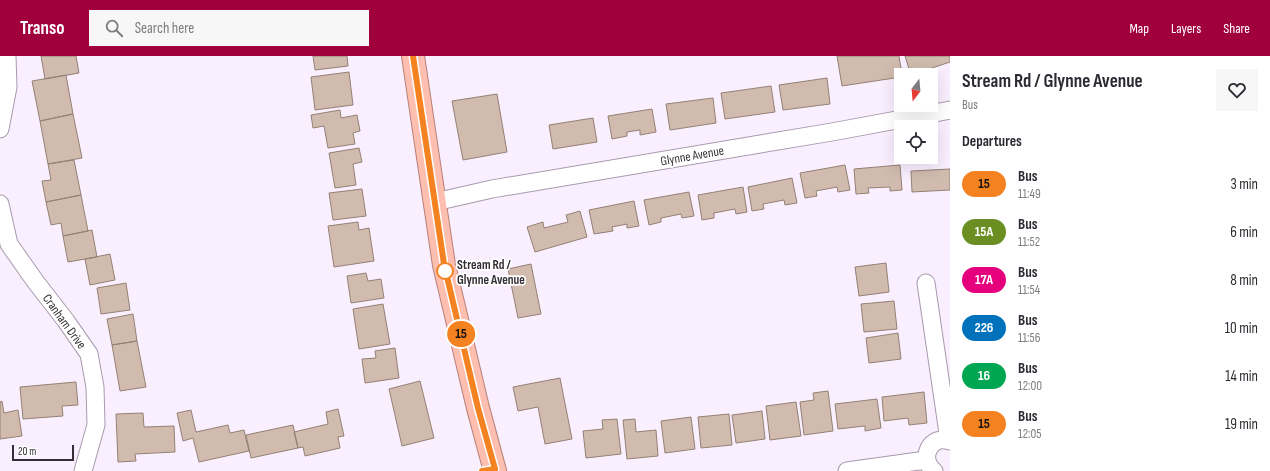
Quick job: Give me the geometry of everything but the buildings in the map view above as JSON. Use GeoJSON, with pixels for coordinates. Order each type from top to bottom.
{"type":"FeatureCollection","features":[{"type":"Feature","properties":{"kind":"highway"},"geometry":{"type":"LineString","coordinates":[[413,56],[444,264],[478,408],[490,470]]}},
{"type":"Feature","properties":{"kind":"street"},"geometry":{"type":"LineString","coordinates":[[0,129],[8,87],[7,56]]}},
{"type":"Feature","properties":{"kind":"street","name":"Glynne Avenue"},"geometry":{"type":"LineString","coordinates":[[435,202],[492,189],[832,132],[950,110]]}},
{"type":"Feature","properties":{"kind":"street","name":"Cranham Drive"},"geometry":{"type":"LineString","coordinates":[[0,204],[9,244],[89,354],[95,387],[96,425],[83,471]]}},
{"type":"Feature","properties":{"kind":"street"},"geometry":{"type":"LineString","coordinates":[[846,471],[930,466],[927,451],[932,443],[941,439],[949,440],[926,283]]}},
{"type":"Feature","properties":{"kind":"bus line","name":"15"},"geometry":{"type":"LineString","coordinates":[[413,56],[444,264],[478,408],[495,469],[482,471]]}},
{"type":"Feature","properties":{"kind":"place","name":"Stream Rd / Glynne Avenue"},"geometry":{"type":"Point","coordinates":[445,271]}}]}
